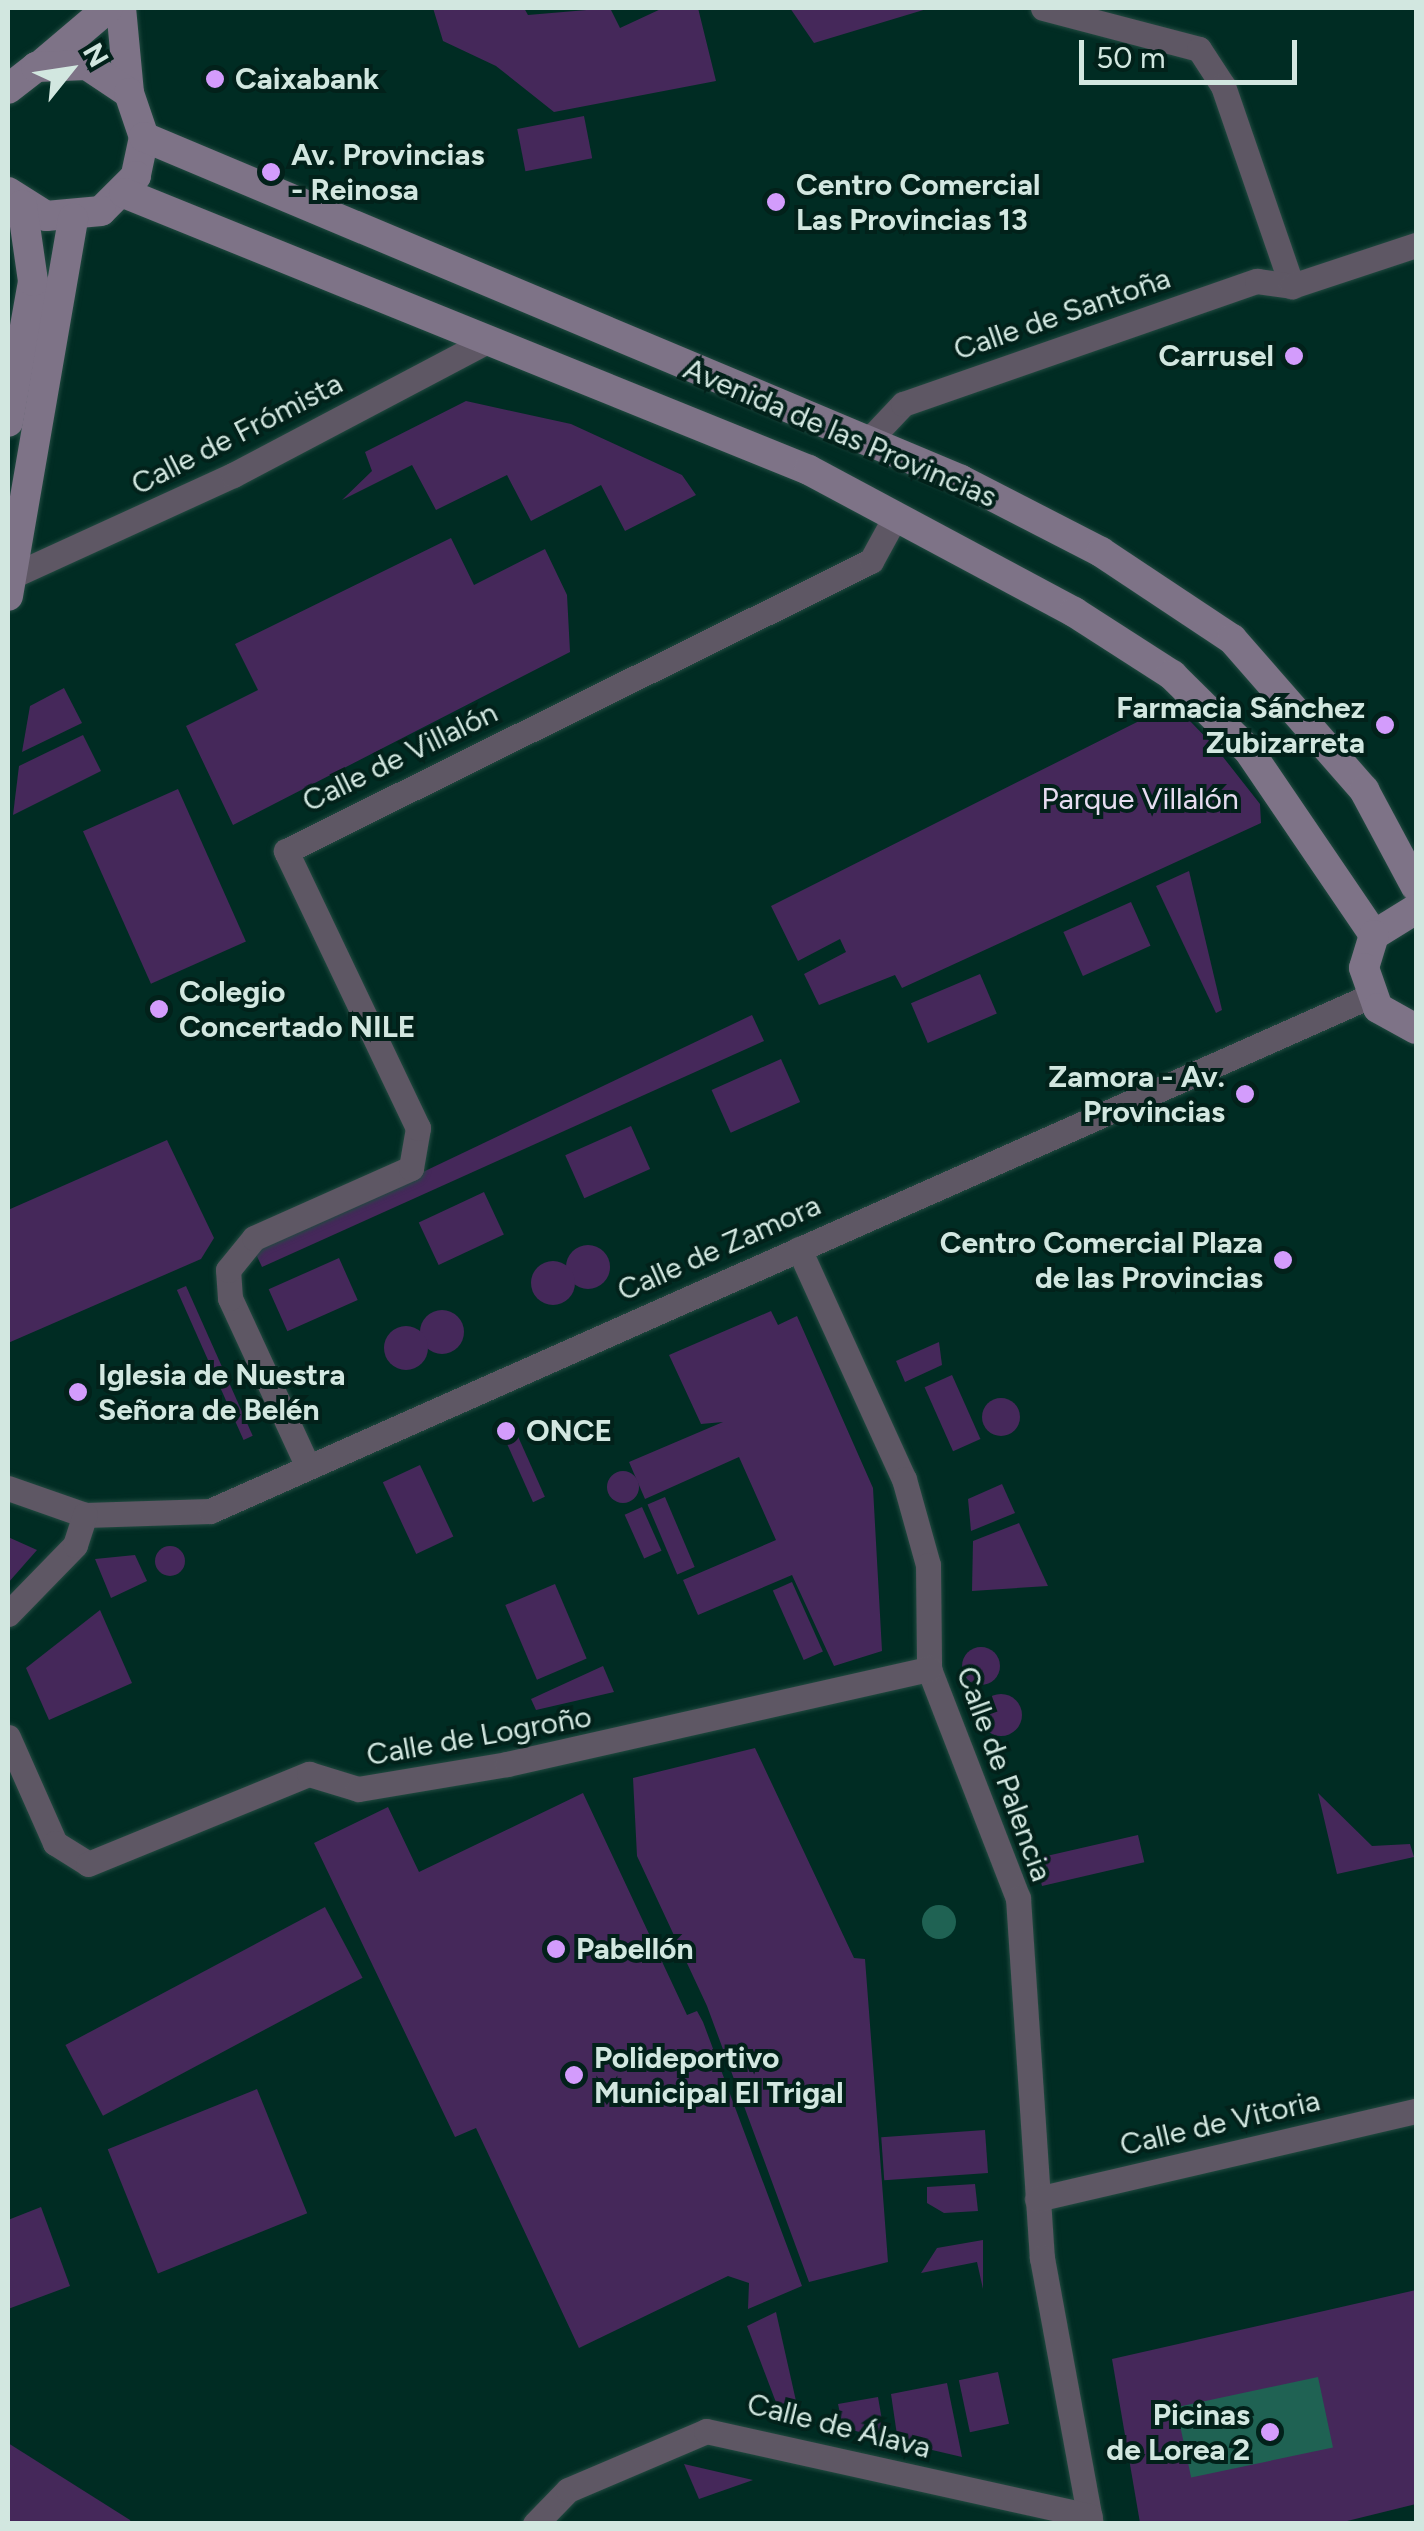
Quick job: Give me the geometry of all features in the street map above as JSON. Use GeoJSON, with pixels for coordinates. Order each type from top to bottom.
{"type":"FeatureCollection","features":[{"type":"Feature","properties":{"kind":"main road"},"geometry":{"type":"LineString","coordinates":[[8,89],[108,8]]}},
{"type":"Feature","properties":{"kind":"main road"},"geometry":{"type":"LineString","coordinates":[[14,198],[73,219],[124,193],[144,137],[129,93],[122,8]]}},
{"type":"Feature","properties":{"kind":"main road"},"geometry":{"type":"LineString","coordinates":[[36,67],[87,65],[129,93]]}},
{"type":"Feature","properties":{"kind":"main road","name":"Avenida de las Provincias"},"geometry":{"type":"LineString","coordinates":[[144,137],[868,442],[1101,552],[1232,640],[1364,790],[1416,887]]}},
{"type":"Feature","properties":{"kind":"main road","name":"Avenida de las Provincias"},"geometry":{"type":"LineString","coordinates":[[124,193],[810,470],[1172,675],[1278,786],[1374,936]]}},
{"type":"Feature","properties":{"kind":"main road"},"geometry":{"type":"LineString","coordinates":[[8,422],[33,281],[14,198]]}},
{"type":"Feature","properties":{"kind":"main road"},"geometry":{"type":"LineString","coordinates":[[9,586],[73,219]]}},
{"type":"Feature","properties":{"kind":"main road"},"geometry":{"type":"LineString","coordinates":[[1416,909],[1374,936],[1364,968],[1370,996],[1416,1030]]}},
{"type":"Feature","properties":{"kind":"street"},"geometry":{"type":"LineString","coordinates":[[1042,8],[1199,49],[1223,86],[1292,286]]}},
{"type":"Feature","properties":{"kind":"street","name":"Calle de Santoña"},"geometry":{"type":"LineString","coordinates":[[868,442],[902,404],[1257,281],[1292,286],[1416,245]]}},
{"type":"Feature","properties":{"kind":"street","name":"Calle de Frómista"},"geometry":{"type":"LineString","coordinates":[[9,586],[233,475],[489,340]]}},
{"type":"Feature","properties":{"kind":"street","name":"Calle de Villalón"},"geometry":{"type":"LineString","coordinates":[[308,1467],[230,1298],[228,1270],[254,1238],[411,1168],[418,1128],[286,850],[871,561],[894,518]]}},
{"type":"Feature","properties":{"kind":"street","name":"Calle de Zamora"},"geometry":{"type":"LineString","coordinates":[[8,1488],[85,1516],[210,1511],[1370,996]]}},
{"type":"Feature","properties":{"kind":"street","name":"Calle de Palencia"},"geometry":{"type":"LineString","coordinates":[[800,1249],[904,1479],[928,1566],[929,1669],[1018,1898],[1037,2198],[1090,2520]]}},
{"type":"Feature","properties":{"kind":"street"},"geometry":{"type":"LineString","coordinates":[[8,1614],[74,1545],[85,1516]]}},
{"type":"Feature","properties":{"kind":"street","name":"Calle de Logroño"},"geometry":{"type":"LineString","coordinates":[[8,1737],[55,1843],[88,1864],[309,1774],[358,1789],[576,1753],[929,1669]]}},
{"type":"Feature","properties":{"kind":"street","name":"Calle de Vitoria"},"geometry":{"type":"LineString","coordinates":[[1037,2198],[1416,2111]]}},
{"type":"Feature","properties":{"kind":"street","name":"Calle de Álava"},"geometry":{"type":"LineString","coordinates":[[535,2524],[568,2490],[718,2431],[1090,2520]]}},
{"type":"Feature","properties":{"kind":"green space"},"geometry":{"type":"Polygon","coordinates":[[[433,8],[524,8],[528,15],[610,8],[620,28],[663,8],[698,8],[716,81],[554,112],[496,66],[443,41],[433,8]]]}},
{"type":"Feature","properties":{"kind":"green space"},"geometry":{"type":"Polygon","coordinates":[[[790,8],[930,8],[814,43],[790,8]]]}},
{"type":"Feature","properties":{"kind":"green space"},"geometry":{"type":"Polygon","coordinates":[[[584,116],[592,158],[525,171],[517,129],[584,116]]]}},
{"type":"Feature","properties":{"kind":"green space"},"geometry":{"type":"Polygon","coordinates":[[[466,401],[571,424],[682,475],[696,495],[625,531],[601,485],[531,521],[507,475],[436,510],[412,465],[342,500],[372,471],[365,452],[466,401]]]}},
{"type":"Feature","properties":{"kind":"green space"},"geometry":{"type":"Polygon","coordinates":[[[451,538],[474,585],[545,549],[567,595],[570,652],[233,825],[186,726],[258,690],[235,644],[451,538]]]}},
{"type":"Feature","properties":{"kind":"green space"},"geometry":{"type":"Polygon","coordinates":[[[64,688],[82,723],[22,752],[30,706],[64,688]]]}},
{"type":"Feature","properties":{"kind":"green space","name":"Parque Villalón"},"geometry":{"type":"Polygon","coordinates":[[[1159,711],[1190,721],[1216,748],[1260,804],[1261,823],[902,988],[895,975],[819,1005],[804,974],[846,952],[840,939],[798,961],[771,906],[1159,711]]]}},
{"type":"Feature","properties":{"kind":"green space"},"geometry":{"type":"Polygon","coordinates":[[[83,735],[101,771],[13,815],[19,766],[83,735]]]}},
{"type":"Feature","properties":{"kind":"green space"},"geometry":{"type":"Polygon","coordinates":[[[178,789],[246,942],[151,984],[83,831],[178,789]]]}},
{"type":"Feature","properties":{"kind":"green space"},"geometry":{"type":"Polygon","coordinates":[[[1189,871],[1222,1010],[1216,1013],[1156,886],[1189,871]]]}},
{"type":"Feature","properties":{"kind":"green space"},"geometry":{"type":"Polygon","coordinates":[[[1131,902],[1151,946],[1083,976],[1063,932],[1131,902]]]}},
{"type":"Feature","properties":{"kind":"green space"},"geometry":{"type":"Polygon","coordinates":[[[980,974],[997,1014],[928,1043],[911,1003],[980,974]]]}},
{"type":"Feature","properties":{"kind":"green space"},"geometry":{"type":"Polygon","coordinates":[[[752,1015],[764,1041],[262,1267],[255,1252],[752,1015]]]}},
{"type":"Feature","properties":{"kind":"green space"},"geometry":{"type":"Polygon","coordinates":[[[781,1059],[800,1102],[731,1133],[712,1090],[781,1059]]]}},
{"type":"Feature","properties":{"kind":"green space"},"geometry":{"type":"Polygon","coordinates":[[[631,1126],[650,1169],[584,1198],[565,1155],[631,1126]]]}},
{"type":"Feature","properties":{"kind":"green space"},"geometry":{"type":"Polygon","coordinates":[[[167,1140],[214,1238],[201,1259],[8,1343],[8,1210],[167,1140]]]}},
{"type":"Feature","properties":{"kind":"green space"},"geometry":{"type":"Polygon","coordinates":[[[484,1192],[504,1235],[439,1265],[419,1222],[484,1192]]]}},
{"type":"Feature","properties":{"kind":"green space"},"geometry":{"type":"Polygon","coordinates":[[[588,1245],[604,1251],[610,1267],[604,1283],[588,1289],[572,1283],[566,1267],[572,1251],[588,1245]]]}},
{"type":"Feature","properties":{"kind":"green space"},"geometry":{"type":"Polygon","coordinates":[[[339,1258],[358,1300],[287,1331],[269,1289],[339,1258]]]}},
{"type":"Feature","properties":{"kind":"green space"},"geometry":{"type":"Polygon","coordinates":[[[553,1261],[569,1267],[575,1283],[569,1299],[553,1305],[537,1299],[531,1283],[537,1267],[553,1261]]]}},
{"type":"Feature","properties":{"kind":"green space"},"geometry":{"type":"Polygon","coordinates":[[[186,1286],[253,1436],[244,1440],[177,1290],[186,1286]]]}},
{"type":"Feature","properties":{"kind":"green space"},"geometry":{"type":"Polygon","coordinates":[[[442,1310],[458,1316],[464,1332],[458,1348],[442,1354],[426,1348],[420,1332],[426,1316],[442,1310]]]}},
{"type":"Feature","properties":{"kind":"green space"},"geometry":{"type":"Polygon","coordinates":[[[771,1311],[778,1325],[797,1316],[873,1488],[882,1651],[834,1666],[792,1575],[698,1615],[683,1580],[776,1540],[739,1457],[645,1499],[629,1462],[723,1422],[701,1424],[669,1355],[771,1311]]]}},
{"type":"Feature","properties":{"kind":"green space"},"geometry":{"type":"Polygon","coordinates":[[[406,1326],[422,1332],[428,1348],[422,1364],[406,1370],[390,1364],[384,1348],[390,1332],[406,1326]]]}},
{"type":"Feature","properties":{"kind":"green space"},"geometry":{"type":"Polygon","coordinates":[[[939,1342],[942,1365],[905,1382],[896,1361],[939,1342]]]}},
{"type":"Feature","properties":{"kind":"green space"},"geometry":{"type":"Polygon","coordinates":[[[952,1375],[980,1439],[953,1451],[925,1387],[952,1375]]]}},
{"type":"Feature","properties":{"kind":"green space"},"geometry":{"type":"Polygon","coordinates":[[[1001,1398],[1014,1404],[1020,1417],[1014,1430],[1001,1436],[988,1430],[982,1417],[988,1404],[1001,1398]]]}},
{"type":"Feature","properties":{"kind":"green space"},"geometry":{"type":"Polygon","coordinates":[[[516,1432],[545,1497],[533,1502],[504,1437],[516,1432]]]}},
{"type":"Feature","properties":{"kind":"green space"},"geometry":{"type":"Polygon","coordinates":[[[420,1465],[453,1537],[416,1554],[383,1482],[420,1465]]]}},
{"type":"Feature","properties":{"kind":"green space"},"geometry":{"type":"Polygon","coordinates":[[[623,1471],[634,1476],[639,1487],[634,1498],[623,1503],[612,1498],[607,1487],[612,1476],[623,1471]]]}},
{"type":"Feature","properties":{"kind":"green space"},"geometry":{"type":"Polygon","coordinates":[[[1002,1484],[1015,1513],[971,1531],[968,1499],[1002,1484]]]}},
{"type":"Feature","properties":{"kind":"green space"},"geometry":{"type":"Polygon","coordinates":[[[665,1497],[695,1567],[677,1574],[648,1504],[665,1497]]]}},
{"type":"Feature","properties":{"kind":"green space"},"geometry":{"type":"Polygon","coordinates":[[[642,1507],[662,1551],[644,1559],[625,1515],[642,1507]]]}},
{"type":"Feature","properties":{"kind":"green space"},"geometry":{"type":"Polygon","coordinates":[[[1019,1523],[1048,1586],[972,1591],[973,1541],[1019,1523]]]}},
{"type":"Feature","properties":{"kind":"green space"},"geometry":{"type":"Polygon","coordinates":[[[8,1537],[37,1550],[8,1583],[8,1537]]]}},
{"type":"Feature","properties":{"kind":"green space"},"geometry":{"type":"Polygon","coordinates":[[[170,1546],[180,1551],[185,1561],[180,1571],[170,1576],[160,1571],[155,1561],[160,1551],[170,1546]]]}},
{"type":"Feature","properties":{"kind":"green space"},"geometry":{"type":"Polygon","coordinates":[[[135,1555],[147,1581],[111,1598],[95,1559],[135,1555]]]}},
{"type":"Feature","properties":{"kind":"green space"},"geometry":{"type":"Polygon","coordinates":[[[792,1582],[823,1651],[804,1660],[773,1591],[792,1582]]]}},
{"type":"Feature","properties":{"kind":"green space"},"geometry":{"type":"Polygon","coordinates":[[[555,1584],[587,1659],[537,1680],[505,1605],[555,1584]]]}},
{"type":"Feature","properties":{"kind":"green space"},"geometry":{"type":"Polygon","coordinates":[[[100,1610],[132,1683],[49,1720],[26,1668],[100,1610]]]}},
{"type":"Feature","properties":{"kind":"green space"},"geometry":{"type":"Polygon","coordinates":[[[981,1647],[995,1652],[1000,1666],[995,1680],[981,1685],[967,1680],[962,1666],[967,1652],[981,1647]]]}},
{"type":"Feature","properties":{"kind":"green space"},"geometry":{"type":"Polygon","coordinates":[[[603,1666],[614,1692],[536,1710],[531,1699],[603,1666]]]}},
{"type":"Feature","properties":{"kind":"green space"},"geometry":{"type":"Polygon","coordinates":[[[1001,1694],[1016,1700],[1022,1715],[1016,1730],[1001,1736],[986,1730],[980,1715],[986,1700],[1001,1694]]]}},
{"type":"Feature","properties":{"kind":"green space"},"geometry":{"type":"Polygon","coordinates":[[[755,1748],[854,1958],[865,1959],[888,2262],[809,2282],[707,2006],[637,1856],[633,1778],[755,1748]]]}},
{"type":"Feature","properties":{"kind":"green space","name":"Polideportivo Municipal El Trigal"},"geometry":{"type":"Polygon","coordinates":[[[583,1793],[687,2015],[697,2011],[703,2022],[802,2286],[748,2309],[749,2283],[728,2276],[579,2348],[476,2128],[455,2137],[314,1843],[388,1807],[419,1872],[583,1793]]]}},
{"type":"Feature","properties":{"kind":"green space"},"geometry":{"type":"Polygon","coordinates":[[[1318,1793],[1372,1846],[1410,1844],[1414,1857],[1337,1874],[1318,1793]]]}},
{"type":"Feature","properties":{"kind":"green space"},"geometry":{"type":"Polygon","coordinates":[[[1138,1835],[1144,1862],[1042,1886],[1036,1859],[1138,1835]]]}},
{"type":"Feature","properties":{"kind":"green space"},"geometry":{"type":"Polygon","coordinates":[[[325,1907],[363,1978],[103,2116],[65,2045],[325,1907]]]}},
{"type":"Feature","properties":{"kind":"green space"},"geometry":{"type":"Polygon","coordinates":[[[257,2089],[307,2213],[158,2274],[108,2149],[257,2089]]]}},
{"type":"Feature","properties":{"kind":"green space"},"geometry":{"type":"Polygon","coordinates":[[[985,2130],[988,2173],[884,2180],[881,2137],[985,2130]]]}},
{"type":"Feature","properties":{"kind":"green space"},"geometry":{"type":"Polygon","coordinates":[[[975,2184],[978,2211],[944,2213],[927,2203],[927,2187],[975,2184]]]}},
{"type":"Feature","properties":{"kind":"green space"},"geometry":{"type":"Polygon","coordinates":[[[41,2207],[70,2286],[8,2309],[8,2220],[41,2207]]]}},
{"type":"Feature","properties":{"kind":"green space"},"geometry":{"type":"Polygon","coordinates":[[[983,2240],[983,2289],[977,2262],[921,2273],[937,2248],[983,2240]]]}},
{"type":"Feature","properties":{"kind":"green space","name":"Picinas de Lorea 2"},"geometry":{"type":"Polygon","coordinates":[[[1416,2290],[1416,2504],[1339,2523],[1140,2523],[1112,2359],[1416,2290]]]}},
{"type":"Feature","properties":{"kind":"green space"},"geometry":{"type":"Polygon","coordinates":[[[776,2312],[796,2401],[777,2405],[747,2326],[776,2312]]]}},
{"type":"Feature","properties":{"kind":"green space"},"geometry":{"type":"Polygon","coordinates":[[[998,2372],[1009,2424],[970,2432],[959,2380],[998,2372]]]}},
{"type":"Feature","properties":{"kind":"green space"},"geometry":{"type":"Polygon","coordinates":[[[947,2383],[962,2457],[898,2442],[891,2394],[947,2383]]]}},
{"type":"Feature","properties":{"kind":"green space"},"geometry":{"type":"Polygon","coordinates":[[[878,2397],[885,2438],[843,2428],[838,2404],[878,2397]]]}},
{"type":"Feature","properties":{"kind":"green space"},"geometry":{"type":"Polygon","coordinates":[[[8,2443],[130,2520],[131,2523],[8,2523],[8,2443]]]}},
{"type":"Feature","properties":{"kind":"green space"},"geometry":{"type":"Polygon","coordinates":[[[684,2464],[753,2480],[699,2499],[684,2464]]]}},
{"type":"Feature","properties":{"kind":"shaded area"},"geometry":{"type":"Polygon","coordinates":[[[939,1905],[951,1910],[956,1922],[951,1934],[939,1939],[927,1934],[922,1922],[927,1910],[939,1905]]]}},
{"type":"Feature","properties":{"kind":"shaded area"},"geometry":{"type":"Polygon","coordinates":[[[1318,2377],[1333,2447],[1191,2478],[1176,2407],[1318,2377]]]}},
{"type":"Feature","properties":{"kind":"place","name":"Caixabank"},"geometry":{"type":"Point","coordinates":[215,79]}},
{"type":"Feature","properties":{"kind":"place","name":"Av. Provincias - Reinosa"},"geometry":{"type":"Point","coordinates":[271,172]}},
{"type":"Feature","properties":{"kind":"place","name":"Centro Comercial Las Provincias 13"},"geometry":{"type":"Point","coordinates":[776,202]}},
{"type":"Feature","properties":{"kind":"place","name":"Carrusel"},"geometry":{"type":"Point","coordinates":[1294,356]}},
{"type":"Feature","properties":{"kind":"place","name":"Farmacia Sánchez Zubizarreta"},"geometry":{"type":"Point","coordinates":[1385,725]}},
{"type":"Feature","properties":{"kind":"place","name":"Colegio Concertado NILE"},"geometry":{"type":"Point","coordinates":[159,1009]}},
{"type":"Feature","properties":{"kind":"place","name":"Zamora - Av. Provincias"},"geometry":{"type":"Point","coordinates":[1245,1094]}},
{"type":"Feature","properties":{"kind":"place","name":"Centro Comercial Plaza de las Provincias"},"geometry":{"type":"Point","coordinates":[1283,1260]}},
{"type":"Feature","properties":{"kind":"place","name":"Iglesia de Nuestra Señora de Belén"},"geometry":{"type":"Point","coordinates":[78,1392]}},
{"type":"Feature","properties":{"kind":"place","name":"ONCE"},"geometry":{"type":"Point","coordinates":[506,1431]}},
{"type":"Feature","properties":{"kind":"place","name":"Pabellón"},"geometry":{"type":"Point","coordinates":[556,1949]}},
{"type":"Feature","properties":{"kind":"place","name":"Polideportivo Municipal El Trigal"},"geometry":{"type":"Point","coordinates":[574,2075]}},
{"type":"Feature","properties":{"kind":"place","name":"Picinas de Lorea 2"},"geometry":{"type":"Point","coordinates":[1270,2432]}}]}
